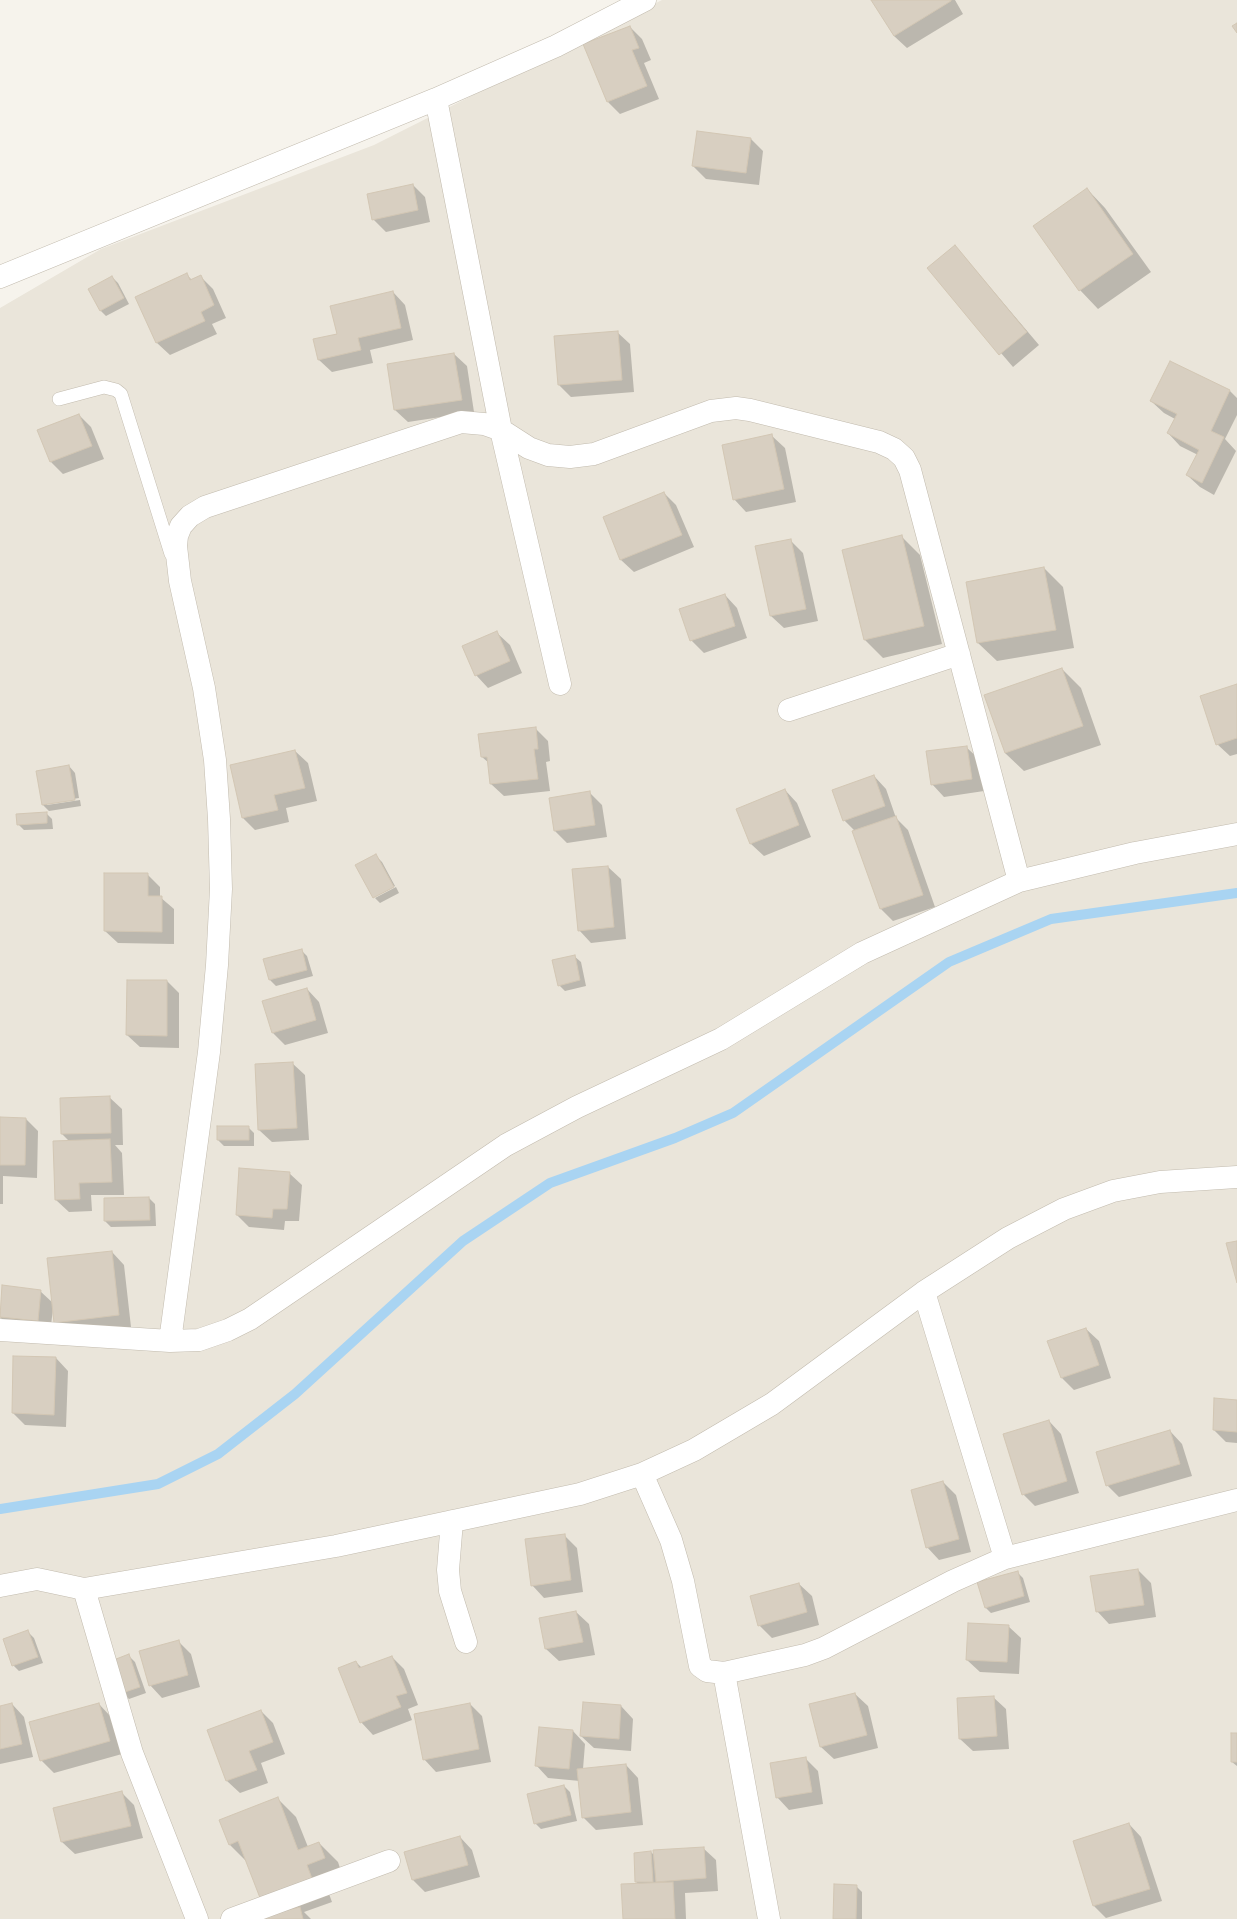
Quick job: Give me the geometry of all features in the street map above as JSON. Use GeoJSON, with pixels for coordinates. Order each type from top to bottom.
{"type":"FeatureCollection","features":[{"type":"Feature","properties":{"kind":"street"},"geometry":{"type":"LineString","coordinates":[[0,277],[436,99],[556,46],[645,0]]}},
{"type":"Feature","properties":{"kind":"street"},"geometry":{"type":"LineString","coordinates":[[436,99],[501,430],[560,684]]}},
{"type":"Feature","properties":{"kind":"street"},"geometry":{"type":"LineString","coordinates":[[170,1341],[209,1052],[221,890],[219,820],[215,760],[204,688],[180,581],[177,536],[181,526],[190,516],[204,507],[461,422],[484,424],[501,430],[529,448],[548,455],[570,457],[594,454],[711,410],[736,408],[750,410],[879,442],[894,449],[904,458],[910,470],[1019,881]]}},
{"type":"Feature","properties":{"kind":"street"},"geometry":{"type":"LineString","coordinates":[[789,710],[958,654]]}},
{"type":"Feature","properties":{"kind":"street"},"geometry":{"type":"LineString","coordinates":[[0,1330],[170,1341],[198,1340],[228,1330],[250,1320],[506,1145],[577,1107],[721,1039],[862,953],[1019,881],[1135,853],[1237,834]]}},
{"type":"Feature","properties":{"kind":"street"},"geometry":{"type":"LineString","coordinates":[[0,1586],[36,1579],[84,1589],[336,1546],[580,1494],[642,1474],[694,1450],[772,1404],[924,1292],[1008,1238],[1064,1210],[1106,1194],[1160,1182],[1237,1177]]}},
{"type":"Feature","properties":{"kind":"street"},"geometry":{"type":"LineString","coordinates":[[924,1292],[1005,1558]]}},
{"type":"Feature","properties":{"kind":"street"},"geometry":{"type":"LineString","coordinates":[[642,1474],[671,1540],[683,1581],[700,1666],[707,1671],[724,1673],[805,1655],[824,1648],[953,1581],[1005,1558],[1237,1500]]}},
{"type":"Feature","properties":{"kind":"street"},"geometry":{"type":"LineString","coordinates":[[452,1521],[448,1570],[450,1591],[466,1642]]}},
{"type":"Feature","properties":{"kind":"street"},"geometry":{"type":"LineString","coordinates":[[84,1589],[132,1753],[197,1919]]}},
{"type":"Feature","properties":{"kind":"street"},"geometry":{"type":"LineString","coordinates":[[724,1673],[769,1919]]}},
{"type":"Feature","properties":{"kind":"street"},"geometry":{"type":"LineString","coordinates":[[232,1919],[389,1861]]}},
{"type":"Feature","properties":{"kind":"lane"},"geometry":{"type":"LineString","coordinates":[[59,399],[104,387],[116,390],[121,394],[180,581]]}},
{"type":"Feature","properties":{"kind":"shaded area"},"geometry":{"type":"Polygon","coordinates":[[[662,0],[1237,0],[1237,1919],[0,1919],[0,308],[101,249],[374,145],[662,0]]]}},
{"type":"Feature","properties":{"kind":"building"},"geometry":{"type":"Polygon","coordinates":[[[871,0],[951,0],[951,1],[894,36],[871,0]]]}},
{"type":"Feature","properties":{"kind":"building"},"geometry":{"type":"Polygon","coordinates":[[[1237,23],[1237,33],[1232,26],[1237,23]]]}},
{"type":"Feature","properties":{"kind":"building"},"geometry":{"type":"Polygon","coordinates":[[[630,26],[639,48],[632,50],[647,86],[607,102],[583,44],[630,26]]]}},
{"type":"Feature","properties":{"kind":"building"},"geometry":{"type":"Polygon","coordinates":[[[697,131],[751,138],[746,173],[692,166],[697,131]]]}},
{"type":"Feature","properties":{"kind":"building"},"geometry":{"type":"Polygon","coordinates":[[[413,184],[418,210],[372,220],[367,194],[413,184]]]}},
{"type":"Feature","properties":{"kind":"building"},"geometry":{"type":"Polygon","coordinates":[[[1087,188],[1133,254],[1079,291],[1033,226],[1087,188]]]}},
{"type":"Feature","properties":{"kind":"building"},"geometry":{"type":"Polygon","coordinates":[[[955,245],[1027,332],[999,355],[927,268],[955,245]]]}},
{"type":"Feature","properties":{"kind":"building"},"geometry":{"type":"Polygon","coordinates":[[[187,273],[190,280],[201,275],[214,305],[201,312],[205,321],[156,343],[135,297],[187,273]]]}},
{"type":"Feature","properties":{"kind":"building"},"geometry":{"type":"Polygon","coordinates":[[[112,276],[124,298],[100,311],[88,289],[112,276]]]}},
{"type":"Feature","properties":{"kind":"building"},"geometry":{"type":"Polygon","coordinates":[[[393,291],[401,328],[358,338],[361,350],[318,360],[313,339],[337,334],[330,306],[393,291]]]}},
{"type":"Feature","properties":{"kind":"building"},"geometry":{"type":"Polygon","coordinates":[[[618,331],[622,380],[558,385],[554,336],[618,331]]]}},
{"type":"Feature","properties":{"kind":"building"},"geometry":{"type":"Polygon","coordinates":[[[454,353],[462,400],[394,410],[387,364],[454,353]]]}},
{"type":"Feature","properties":{"kind":"building"},"geometry":{"type":"Polygon","coordinates":[[[1170,361],[1230,390],[1211,431],[1224,437],[1202,483],[1186,475],[1199,450],[1167,433],[1177,414],[1150,401],[1170,361]]]}},
{"type":"Feature","properties":{"kind":"building"},"geometry":{"type":"Polygon","coordinates":[[[79,414],[92,446],[50,462],[37,430],[79,414]]]}},
{"type":"Feature","properties":{"kind":"building"},"geometry":{"type":"Polygon","coordinates":[[[772,434],[784,489],[733,500],[722,445],[772,434]]]}},
{"type":"Feature","properties":{"kind":"building"},"geometry":{"type":"Polygon","coordinates":[[[664,492],[682,535],[620,560],[603,517],[664,492]]]}},
{"type":"Feature","properties":{"kind":"building"},"geometry":{"type":"Polygon","coordinates":[[[902,535],[924,626],[864,640],[842,550],[902,535]]]}},
{"type":"Feature","properties":{"kind":"building"},"geometry":{"type":"Polygon","coordinates":[[[791,539],[806,609],[770,616],[755,546],[791,539]]]}},
{"type":"Feature","properties":{"kind":"building"},"geometry":{"type":"Polygon","coordinates":[[[1044,567],[1056,630],[977,643],[966,582],[1044,567]]]}},
{"type":"Feature","properties":{"kind":"building"},"geometry":{"type":"Polygon","coordinates":[[[725,594],[735,626],[690,641],[679,609],[725,594]]]}},
{"type":"Feature","properties":{"kind":"building"},"geometry":{"type":"Polygon","coordinates":[[[497,631],[510,661],[475,676],[462,646],[497,631]]]}},
{"type":"Feature","properties":{"kind":"building"},"geometry":{"type":"Polygon","coordinates":[[[1062,668],[1083,726],[1005,753],[984,695],[1062,668]]]}},
{"type":"Feature","properties":{"kind":"building"},"geometry":{"type":"Polygon","coordinates":[[[1237,684],[1237,738],[1216,745],[1200,696],[1237,684]]]}},
{"type":"Feature","properties":{"kind":"building"},"geometry":{"type":"Polygon","coordinates":[[[536,727],[538,749],[534,749],[538,779],[490,784],[487,757],[481,757],[478,734],[536,727]]]}},
{"type":"Feature","properties":{"kind":"building"},"geometry":{"type":"Polygon","coordinates":[[[967,746],[972,779],[931,785],[926,751],[967,746]]]}},
{"type":"Feature","properties":{"kind":"building"},"geometry":{"type":"Polygon","coordinates":[[[295,750],[305,788],[274,795],[278,810],[242,818],[230,765],[295,750]]]}},
{"type":"Feature","properties":{"kind":"building"},"geometry":{"type":"Polygon","coordinates":[[[69,765],[75,800],[42,805],[36,771],[69,765]]]}},
{"type":"Feature","properties":{"kind":"building"},"geometry":{"type":"Polygon","coordinates":[[[874,775],[885,806],[843,821],[832,790],[874,775]]]}},
{"type":"Feature","properties":{"kind":"building"},"geometry":{"type":"Polygon","coordinates":[[[785,789],[799,825],[750,844],[736,809],[785,789]]]}},
{"type":"Feature","properties":{"kind":"building"},"geometry":{"type":"Polygon","coordinates":[[[590,791],[595,825],[554,831],[549,798],[590,791]]]}},
{"type":"Feature","properties":{"kind":"building"},"geometry":{"type":"Polygon","coordinates":[[[47,812],[47,823],[17,825],[16,814],[47,812]]]}},
{"type":"Feature","properties":{"kind":"building"},"geometry":{"type":"Polygon","coordinates":[[[896,816],[923,895],[880,909],[852,831],[896,816]]]}},
{"type":"Feature","properties":{"kind":"building"},"geometry":{"type":"Polygon","coordinates":[[[376,854],[394,887],[373,898],[355,865],[376,854]]]}},
{"type":"Feature","properties":{"kind":"building"},"geometry":{"type":"Polygon","coordinates":[[[608,866],[614,927],[578,931],[572,869],[608,866]]]}},
{"type":"Feature","properties":{"kind":"building"},"geometry":{"type":"Polygon","coordinates":[[[104,873],[148,873],[148,896],[162,896],[162,932],[104,931],[104,873]]]}},
{"type":"Feature","properties":{"kind":"building"},"geometry":{"type":"Polygon","coordinates":[[[302,949],[307,970],[269,980],[263,959],[302,949]]]}},
{"type":"Feature","properties":{"kind":"building"},"geometry":{"type":"Polygon","coordinates":[[[575,955],[580,980],[558,986],[552,960],[575,955]]]}},
{"type":"Feature","properties":{"kind":"building"},"geometry":{"type":"Polygon","coordinates":[[[127,980],[167,980],[167,1036],[126,1035],[127,980]]]}},
{"type":"Feature","properties":{"kind":"building"},"geometry":{"type":"Polygon","coordinates":[[[307,988],[316,1020],[272,1033],[262,1001],[307,988]]]}},
{"type":"Feature","properties":{"kind":"building"},"geometry":{"type":"Polygon","coordinates":[[[293,1062],[297,1128],[258,1130],[255,1064],[293,1062]]]}},
{"type":"Feature","properties":{"kind":"building"},"geometry":{"type":"Polygon","coordinates":[[[110,1096],[111,1133],[61,1134],[60,1098],[110,1096]]]}},
{"type":"Feature","properties":{"kind":"building"},"geometry":{"type":"Polygon","coordinates":[[[0,1117],[26,1118],[25,1165],[0,1165],[0,1117]]]}},
{"type":"Feature","properties":{"kind":"building"},"geometry":{"type":"Polygon","coordinates":[[[217,1126],[249,1126],[249,1140],[217,1140],[217,1126]]]}},
{"type":"Feature","properties":{"kind":"building"},"geometry":{"type":"Polygon","coordinates":[[[110,1139],[112,1182],[79,1183],[80,1199],[55,1200],[53,1141],[110,1139]]]}},
{"type":"Feature","properties":{"kind":"building"},"geometry":{"type":"Polygon","coordinates":[[[239,1168],[290,1172],[287,1209],[273,1209],[272,1218],[236,1215],[239,1168]]]}},
{"type":"Feature","properties":{"kind":"building"},"geometry":{"type":"Polygon","coordinates":[[[149,1197],[150,1220],[104,1221],[104,1198],[149,1197]]]}},
{"type":"Feature","properties":{"kind":"building"},"geometry":{"type":"Polygon","coordinates":[[[1237,1241],[1237,1283],[1226,1243],[1237,1241]]]}},
{"type":"Feature","properties":{"kind":"building"},"geometry":{"type":"Polygon","coordinates":[[[112,1251],[119,1315],[54,1323],[47,1258],[112,1251]]]}},
{"type":"Feature","properties":{"kind":"building"},"geometry":{"type":"Polygon","coordinates":[[[2,1285],[41,1290],[38,1321],[0,1317],[2,1285]]]}},
{"type":"Feature","properties":{"kind":"building"},"geometry":{"type":"Polygon","coordinates":[[[1086,1328],[1099,1365],[1061,1378],[1047,1341],[1086,1328]]]}},
{"type":"Feature","properties":{"kind":"building"},"geometry":{"type":"Polygon","coordinates":[[[13,1356],[56,1357],[54,1415],[12,1413],[13,1356]]]}},
{"type":"Feature","properties":{"kind":"building"},"geometry":{"type":"Polygon","coordinates":[[[1214,1398],[1237,1400],[1237,1432],[1213,1430],[1214,1398]]]}},
{"type":"Feature","properties":{"kind":"building"},"geometry":{"type":"Polygon","coordinates":[[[1049,1420],[1067,1481],[1022,1495],[1003,1434],[1049,1420]]]}},
{"type":"Feature","properties":{"kind":"building"},"geometry":{"type":"Polygon","coordinates":[[[1170,1430],[1180,1464],[1106,1486],[1096,1452],[1170,1430]]]}},
{"type":"Feature","properties":{"kind":"building"},"geometry":{"type":"Polygon","coordinates":[[[943,1481],[959,1539],[926,1548],[911,1490],[943,1481]]]}},
{"type":"Feature","properties":{"kind":"building"},"geometry":{"type":"Polygon","coordinates":[[[565,1534],[571,1580],[531,1586],[525,1539],[565,1534]]]}},
{"type":"Feature","properties":{"kind":"building"},"geometry":{"type":"Polygon","coordinates":[[[1138,1569],[1144,1605],[1096,1612],[1090,1576],[1138,1569]]]}},
{"type":"Feature","properties":{"kind":"building"},"geometry":{"type":"Polygon","coordinates":[[[1018,1571],[1024,1596],[985,1608],[977,1582],[1018,1571]]]}},
{"type":"Feature","properties":{"kind":"building"},"geometry":{"type":"Polygon","coordinates":[[[799,1583],[807,1612],[758,1626],[750,1596],[799,1583]]]}},
{"type":"Feature","properties":{"kind":"building"},"geometry":{"type":"Polygon","coordinates":[[[576,1611],[583,1642],[545,1649],[539,1618],[576,1611]]]}},
{"type":"Feature","properties":{"kind":"building"},"geometry":{"type":"Polygon","coordinates":[[[968,1623],[1009,1625],[1007,1662],[966,1660],[968,1623]]]}},
{"type":"Feature","properties":{"kind":"building"},"geometry":{"type":"Polygon","coordinates":[[[28,1630],[38,1657],[12,1666],[3,1639],[28,1630]]]}},
{"type":"Feature","properties":{"kind":"building"},"geometry":{"type":"Polygon","coordinates":[[[179,1640],[188,1675],[149,1686],[139,1651],[179,1640]]]}},
{"type":"Feature","properties":{"kind":"building"},"geometry":{"type":"Polygon","coordinates":[[[129,1654],[140,1687],[122,1693],[111,1661],[129,1654]]]}},
{"type":"Feature","properties":{"kind":"building"},"geometry":{"type":"Polygon","coordinates":[[[392,1656],[407,1693],[396,1696],[401,1707],[360,1723],[338,1668],[356,1661],[359,1668],[392,1656]]]}},
{"type":"Feature","properties":{"kind":"building"},"geometry":{"type":"Polygon","coordinates":[[[855,1693],[867,1735],[820,1747],[809,1704],[855,1693]]]}},
{"type":"Feature","properties":{"kind":"building"},"geometry":{"type":"Polygon","coordinates":[[[994,1696],[997,1736],[959,1739],[957,1698],[994,1696]]]}},
{"type":"Feature","properties":{"kind":"building"},"geometry":{"type":"Polygon","coordinates":[[[583,1702],[621,1705],[619,1739],[580,1736],[583,1702]]]}},
{"type":"Feature","properties":{"kind":"building"},"geometry":{"type":"Polygon","coordinates":[[[12,1703],[22,1744],[0,1749],[0,1706],[12,1703]]]}},
{"type":"Feature","properties":{"kind":"building"},"geometry":{"type":"Polygon","coordinates":[[[99,1703],[110,1741],[40,1761],[29,1722],[99,1703]]]}},
{"type":"Feature","properties":{"kind":"building"},"geometry":{"type":"Polygon","coordinates":[[[470,1703],[479,1749],[423,1760],[414,1714],[470,1703]]]}},
{"type":"Feature","properties":{"kind":"building"},"geometry":{"type":"Polygon","coordinates":[[[261,1710],[273,1742],[249,1751],[257,1770],[226,1781],[207,1730],[261,1710]]]}},
{"type":"Feature","properties":{"kind":"building"},"geometry":{"type":"Polygon","coordinates":[[[539,1727],[573,1730],[569,1769],[535,1766],[539,1727]]]}},
{"type":"Feature","properties":{"kind":"building"},"geometry":{"type":"Polygon","coordinates":[[[1231,1733],[1237,1733],[1237,1762],[1231,1762],[1231,1733]]]}},
{"type":"Feature","properties":{"kind":"building"},"geometry":{"type":"Polygon","coordinates":[[[806,1757],[812,1792],[776,1798],[770,1763],[806,1757]]]}},
{"type":"Feature","properties":{"kind":"building"},"geometry":{"type":"Polygon","coordinates":[[[626,1764],[631,1812],[582,1818],[577,1769],[626,1764]]]}},
{"type":"Feature","properties":{"kind":"building"},"geometry":{"type":"Polygon","coordinates":[[[564,1785],[571,1815],[534,1824],[527,1794],[564,1785]]]}},
{"type":"Feature","properties":{"kind":"building"},"geometry":{"type":"Polygon","coordinates":[[[122,1791],[131,1826],[61,1842],[53,1808],[122,1791]]]}},
{"type":"Feature","properties":{"kind":"building"},"geometry":{"type":"Polygon","coordinates":[[[278,1797],[298,1850],[319,1842],[325,1858],[307,1865],[314,1884],[262,1903],[238,1841],[229,1845],[219,1820],[278,1797]]]}},
{"type":"Feature","properties":{"kind":"building"},"geometry":{"type":"Polygon","coordinates":[[[1129,1823],[1150,1889],[1093,1906],[1073,1841],[1129,1823]]]}},
{"type":"Feature","properties":{"kind":"building"},"geometry":{"type":"Polygon","coordinates":[[[460,1836],[468,1865],[412,1880],[404,1852],[460,1836]]]}},
{"type":"Feature","properties":{"kind":"building"},"geometry":{"type":"Polygon","coordinates":[[[704,1847],[706,1878],[656,1882],[653,1850],[704,1847]]]}},
{"type":"Feature","properties":{"kind":"building"},"geometry":{"type":"Polygon","coordinates":[[[651,1851],[653,1882],[635,1882],[634,1853],[651,1851]]]}},
{"type":"Feature","properties":{"kind":"building"},"geometry":{"type":"Polygon","coordinates":[[[673,1882],[675,1919],[623,1919],[621,1884],[673,1882]]]}},
{"type":"Feature","properties":{"kind":"building"},"geometry":{"type":"Polygon","coordinates":[[[834,1884],[857,1885],[856,1919],[833,1919],[834,1884]]]}},
{"type":"Feature","properties":{"kind":"building"},"geometry":{"type":"Polygon","coordinates":[[[300,1907],[303,1919],[266,1919],[265,1915],[300,1907]]]}},
{"type":"Feature","properties":{"kind":"waterway"},"geometry":{"type":"LineString","coordinates":[[0,1509],[158,1484],[218,1454],[295,1394],[463,1241],[550,1183],[675,1138],[733,1113],[949,962],[1051,919],[1237,893]]}}]}
